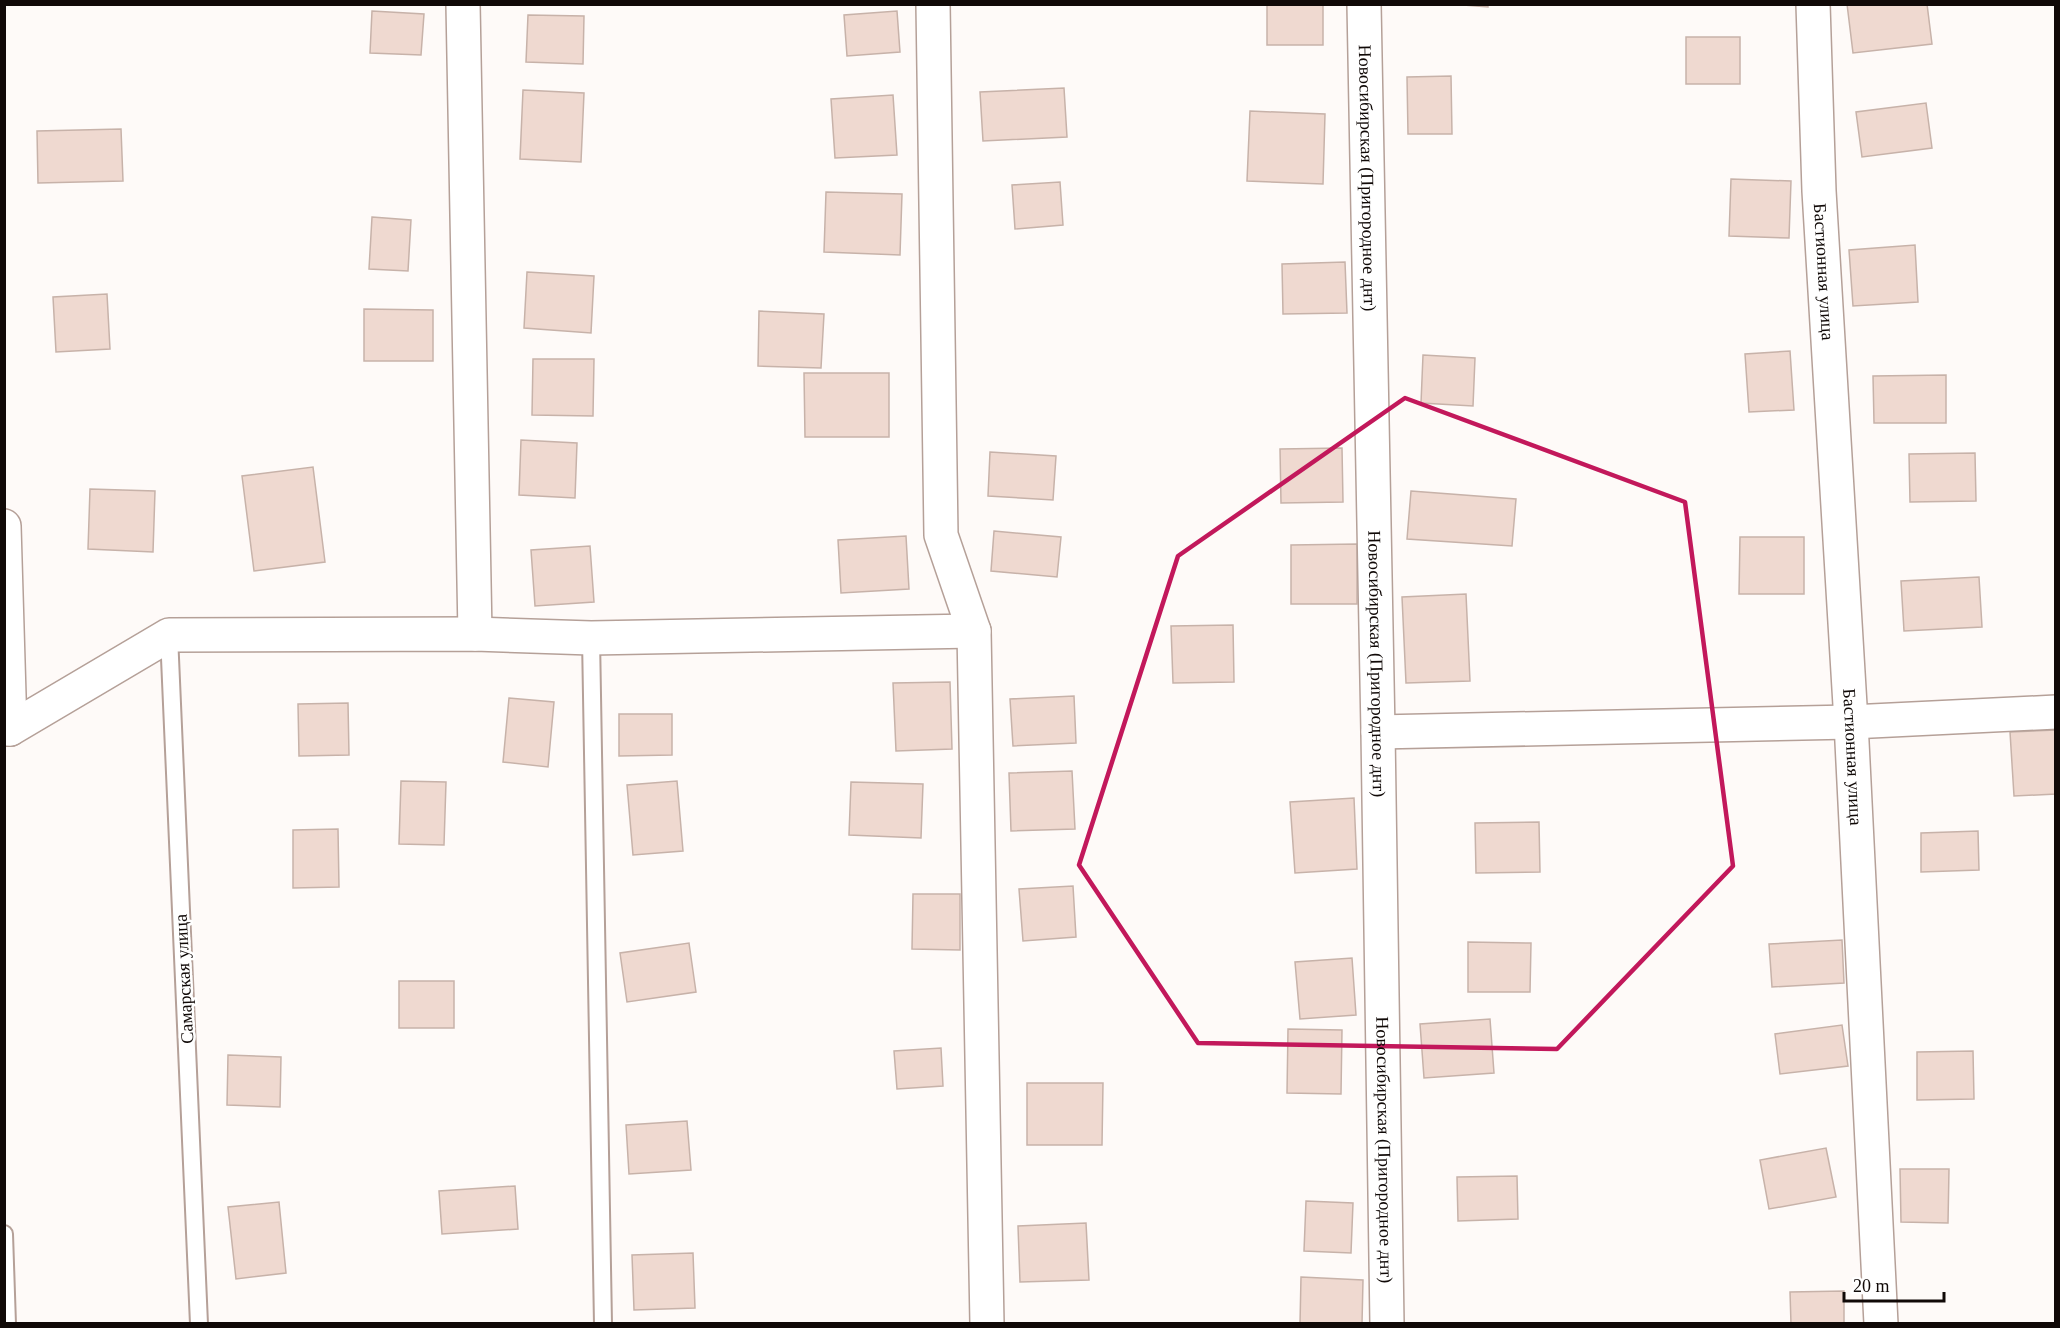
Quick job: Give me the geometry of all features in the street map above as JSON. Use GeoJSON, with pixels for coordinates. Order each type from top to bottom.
{"type":"FeatureCollection","features":[{"type":"Feature","properties":{"kind":"street"},"geometry":{"type":"LineString","coordinates":[[463,4],[475,634]]}},
{"type":"Feature","properties":{"kind":"street"},"geometry":{"type":"LineString","coordinates":[[933,4],[941,536],[974,631],[987,1323]]}},
{"type":"Feature","properties":{"kind":"street","name":"Новосибирская (Пригородное днт)"},"geometry":{"type":"LineString","coordinates":[[1364,4],[1387,1323]]}},
{"type":"Feature","properties":{"kind":"street","name":"Бастионная улица"},"geometry":{"type":"LineString","coordinates":[[1813,4],[1819,191],[1851,722],[1881,1323]]}},
{"type":"Feature","properties":{"kind":"street"},"geometry":{"type":"LineString","coordinates":[[4,526],[7,729],[169,635],[475,634],[591,638],[974,631]]}},
{"type":"Feature","properties":{"kind":"street"},"geometry":{"type":"LineString","coordinates":[[1378,732],[1851,722],[2055,712]]}},
{"type":"Feature","properties":{"kind":"lane","name":"Самарская улица"},"geometry":{"type":"LineString","coordinates":[[169,635],[199,1323]]}},
{"type":"Feature","properties":{"kind":"lane"},"geometry":{"type":"LineString","coordinates":[[591,638],[603,1323]]}},
{"type":"Feature","properties":{"kind":"lane"},"geometry":{"type":"LineString","coordinates":[[4,1234],[7,1323]]}},
{"type":"Feature","properties":{"kind":"highlighted area"},"geometry":{"type":"Polygon","coordinates":[[[1405,398],[1685,502],[1733,866],[1557,1049],[1198,1043],[1079,865],[1178,556],[1405,398]]]}},
{"type":"Feature","properties":{"kind":"building"},"geometry":{"type":"Polygon","coordinates":[[[1267,4],[1323,4],[1323,45],[1267,45],[1267,4]]]}},
{"type":"Feature","properties":{"kind":"building"},"geometry":{"type":"Polygon","coordinates":[[[1450,4],[1488,4],[1488,7],[1450,4]]]}},
{"type":"Feature","properties":{"kind":"building"},"geometry":{"type":"Polygon","coordinates":[[[1847,4],[1927,4],[1932,44],[1853,53],[1847,4]]]}},
{"type":"Feature","properties":{"kind":"building"},"geometry":{"type":"Polygon","coordinates":[[[372,11],[424,14],[421,55],[370,53],[372,11]]]}},
{"type":"Feature","properties":{"kind":"building"},"geometry":{"type":"Polygon","coordinates":[[[897,11],[900,52],[847,56],[844,15],[897,11]]]}},
{"type":"Feature","properties":{"kind":"building"},"geometry":{"type":"Polygon","coordinates":[[[528,15],[584,16],[583,64],[526,62],[528,15]]]}},
{"type":"Feature","properties":{"kind":"building"},"geometry":{"type":"Polygon","coordinates":[[[1686,37],[1740,37],[1740,84],[1686,84],[1686,37]]]}},
{"type":"Feature","properties":{"kind":"building"},"geometry":{"type":"Polygon","coordinates":[[[1451,76],[1452,134],[1408,134],[1407,77],[1451,76]]]}},
{"type":"Feature","properties":{"kind":"building"},"geometry":{"type":"Polygon","coordinates":[[[1064,88],[1067,137],[983,141],[980,92],[1064,88]]]}},
{"type":"Feature","properties":{"kind":"building"},"geometry":{"type":"Polygon","coordinates":[[[523,90],[584,93],[581,162],[520,159],[523,90]]]}},
{"type":"Feature","properties":{"kind":"building"},"geometry":{"type":"Polygon","coordinates":[[[893,95],[897,155],[835,158],[831,99],[893,95]]]}},
{"type":"Feature","properties":{"kind":"building"},"geometry":{"type":"Polygon","coordinates":[[[1926,103],[1932,148],[1862,157],[1856,112],[1926,103]]]}},
{"type":"Feature","properties":{"kind":"building"},"geometry":{"type":"Polygon","coordinates":[[[1250,111],[1325,114],[1323,184],[1247,181],[1250,111]]]}},
{"type":"Feature","properties":{"kind":"building"},"geometry":{"type":"Polygon","coordinates":[[[121,129],[123,181],[38,183],[37,131],[121,129]]]}},
{"type":"Feature","properties":{"kind":"building"},"geometry":{"type":"Polygon","coordinates":[[[1731,179],[1791,181],[1789,238],[1729,236],[1731,179]]]}},
{"type":"Feature","properties":{"kind":"building"},"geometry":{"type":"Polygon","coordinates":[[[1060,182],[1063,225],[1015,229],[1012,185],[1060,182]]]}},
{"type":"Feature","properties":{"kind":"building"},"geometry":{"type":"Polygon","coordinates":[[[826,192],[902,194],[900,255],[824,252],[826,192]]]}},
{"type":"Feature","properties":{"kind":"building"},"geometry":{"type":"Polygon","coordinates":[[[372,217],[411,220],[408,271],[369,269],[372,217]]]}},
{"type":"Feature","properties":{"kind":"building"},"geometry":{"type":"Polygon","coordinates":[[[1915,245],[1918,302],[1853,306],[1849,250],[1915,245]]]}},
{"type":"Feature","properties":{"kind":"building"},"geometry":{"type":"Polygon","coordinates":[[[1345,262],[1347,313],[1283,314],[1282,264],[1345,262]]]}},
{"type":"Feature","properties":{"kind":"building"},"geometry":{"type":"Polygon","coordinates":[[[527,272],[594,276],[591,333],[524,328],[527,272]]]}},
{"type":"Feature","properties":{"kind":"building"},"geometry":{"type":"Polygon","coordinates":[[[107,294],[110,349],[56,352],[53,297],[107,294]]]}},
{"type":"Feature","properties":{"kind":"building"},"geometry":{"type":"Polygon","coordinates":[[[364,309],[433,310],[433,361],[364,361],[364,309]]]}},
{"type":"Feature","properties":{"kind":"building"},"geometry":{"type":"Polygon","coordinates":[[[759,311],[824,314],[821,368],[758,366],[759,311]]]}},
{"type":"Feature","properties":{"kind":"building"},"geometry":{"type":"Polygon","coordinates":[[[1790,351],[1794,410],[1749,412],[1745,354],[1790,351]]]}},
{"type":"Feature","properties":{"kind":"building"},"geometry":{"type":"Polygon","coordinates":[[[1423,355],[1475,358],[1473,406],[1421,403],[1423,355]]]}},
{"type":"Feature","properties":{"kind":"building"},"geometry":{"type":"Polygon","coordinates":[[[533,359],[594,359],[593,416],[532,415],[533,359]]]}},
{"type":"Feature","properties":{"kind":"building"},"geometry":{"type":"Polygon","coordinates":[[[804,373],[889,373],[889,437],[805,437],[804,373]]]}},
{"type":"Feature","properties":{"kind":"building"},"geometry":{"type":"Polygon","coordinates":[[[1946,375],[1946,423],[1874,423],[1873,376],[1946,375]]]}},
{"type":"Feature","properties":{"kind":"building"},"geometry":{"type":"Polygon","coordinates":[[[521,440],[577,443],[575,498],[519,495],[521,440]]]}},
{"type":"Feature","properties":{"kind":"building"},"geometry":{"type":"Polygon","coordinates":[[[1342,448],[1343,502],[1281,503],[1280,449],[1342,448]]]}},
{"type":"Feature","properties":{"kind":"building"},"geometry":{"type":"Polygon","coordinates":[[[990,452],[1056,456],[1053,500],[988,496],[990,452]]]}},
{"type":"Feature","properties":{"kind":"building"},"geometry":{"type":"Polygon","coordinates":[[[1975,453],[1976,501],[1910,502],[1909,454],[1975,453]]]}},
{"type":"Feature","properties":{"kind":"building"},"geometry":{"type":"Polygon","coordinates":[[[313,467],[325,562],[254,571],[242,476],[313,467]]]}},
{"type":"Feature","properties":{"kind":"building"},"geometry":{"type":"Polygon","coordinates":[[[90,489],[155,491],[153,552],[88,549],[90,489]]]}},
{"type":"Feature","properties":{"kind":"building"},"geometry":{"type":"Polygon","coordinates":[[[1411,491],[1516,499],[1512,546],[1407,539],[1411,491]]]}},
{"type":"Feature","properties":{"kind":"building"},"geometry":{"type":"Polygon","coordinates":[[[994,531],[1061,537],[1057,577],[991,571],[994,531]]]}},
{"type":"Feature","properties":{"kind":"building"},"geometry":{"type":"Polygon","coordinates":[[[906,536],[909,589],[841,593],[838,540],[906,536]]]}},
{"type":"Feature","properties":{"kind":"building"},"geometry":{"type":"Polygon","coordinates":[[[1740,537],[1804,537],[1804,594],[1739,594],[1740,537]]]}},
{"type":"Feature","properties":{"kind":"building"},"geometry":{"type":"Polygon","coordinates":[[[1357,544],[1357,604],[1291,604],[1291,545],[1357,544]]]}},
{"type":"Feature","properties":{"kind":"building"},"geometry":{"type":"Polygon","coordinates":[[[590,546],[594,602],[535,606],[531,550],[590,546]]]}},
{"type":"Feature","properties":{"kind":"building"},"geometry":{"type":"Polygon","coordinates":[[[1979,577],[1982,627],[1904,631],[1901,581],[1979,577]]]}},
{"type":"Feature","properties":{"kind":"building"},"geometry":{"type":"Polygon","coordinates":[[[1466,594],[1470,681],[1406,683],[1402,597],[1466,594]]]}},
{"type":"Feature","properties":{"kind":"building"},"geometry":{"type":"Polygon","coordinates":[[[1233,625],[1234,682],[1173,683],[1171,626],[1233,625]]]}},
{"type":"Feature","properties":{"kind":"building"},"geometry":{"type":"Polygon","coordinates":[[[950,682],[952,749],[896,751],[893,683],[950,682]]]}},
{"type":"Feature","properties":{"kind":"building"},"geometry":{"type":"Polygon","coordinates":[[[1074,696],[1076,743],[1013,746],[1010,699],[1074,696]]]}},
{"type":"Feature","properties":{"kind":"building"},"geometry":{"type":"Polygon","coordinates":[[[509,698],[554,702],[548,767],[503,762],[509,698]]]}},
{"type":"Feature","properties":{"kind":"building"},"geometry":{"type":"Polygon","coordinates":[[[348,703],[349,755],[299,756],[298,704],[348,703]]]}},
{"type":"Feature","properties":{"kind":"building"},"geometry":{"type":"Polygon","coordinates":[[[619,714],[672,714],[672,755],[619,756],[619,714]]]}},
{"type":"Feature","properties":{"kind":"building"},"geometry":{"type":"Polygon","coordinates":[[[2056,730],[2056,794],[2014,796],[2010,732],[2056,730]]]}},
{"type":"Feature","properties":{"kind":"building"},"geometry":{"type":"Polygon","coordinates":[[[1072,771],[1075,829],[1011,831],[1009,773],[1072,771]]]}},
{"type":"Feature","properties":{"kind":"building"},"geometry":{"type":"Polygon","coordinates":[[[401,781],[446,782],[444,845],[399,844],[401,781]]]}},
{"type":"Feature","properties":{"kind":"building"},"geometry":{"type":"Polygon","coordinates":[[[677,781],[683,851],[633,855],[627,785],[677,781]]]}},
{"type":"Feature","properties":{"kind":"building"},"geometry":{"type":"Polygon","coordinates":[[[851,782],[923,784],[921,838],[849,835],[851,782]]]}},
{"type":"Feature","properties":{"kind":"building"},"geometry":{"type":"Polygon","coordinates":[[[1354,798],[1357,869],[1295,873],[1290,802],[1354,798]]]}},
{"type":"Feature","properties":{"kind":"building"},"geometry":{"type":"Polygon","coordinates":[[[1539,822],[1540,872],[1476,873],[1475,823],[1539,822]]]}},
{"type":"Feature","properties":{"kind":"building"},"geometry":{"type":"Polygon","coordinates":[[[338,829],[339,887],[293,888],[293,830],[338,829]]]}},
{"type":"Feature","properties":{"kind":"building"},"geometry":{"type":"Polygon","coordinates":[[[1978,831],[1979,870],[1921,872],[1921,833],[1978,831]]]}},
{"type":"Feature","properties":{"kind":"building"},"geometry":{"type":"Polygon","coordinates":[[[1073,886],[1076,937],[1023,941],[1019,889],[1073,886]]]}},
{"type":"Feature","properties":{"kind":"building"},"geometry":{"type":"Polygon","coordinates":[[[913,894],[960,894],[960,950],[912,949],[913,894]]]}},
{"type":"Feature","properties":{"kind":"building"},"geometry":{"type":"Polygon","coordinates":[[[1842,940],[1844,983],[1772,987],[1769,944],[1842,940]]]}},
{"type":"Feature","properties":{"kind":"building"},"geometry":{"type":"Polygon","coordinates":[[[1468,942],[1531,943],[1530,992],[1468,992],[1468,942]]]}},
{"type":"Feature","properties":{"kind":"building"},"geometry":{"type":"Polygon","coordinates":[[[689,943],[696,992],[627,1002],[620,953],[689,943]]]}},
{"type":"Feature","properties":{"kind":"building"},"geometry":{"type":"Polygon","coordinates":[[[1352,958],[1356,1015],[1300,1019],[1295,962],[1352,958]]]}},
{"type":"Feature","properties":{"kind":"building"},"geometry":{"type":"Polygon","coordinates":[[[399,981],[454,981],[454,1028],[399,1028],[399,981]]]}},
{"type":"Feature","properties":{"kind":"building"},"geometry":{"type":"Polygon","coordinates":[[[1490,1019],[1494,1073],[1424,1078],[1420,1024],[1490,1019]]]}},
{"type":"Feature","properties":{"kind":"building"},"geometry":{"type":"Polygon","coordinates":[[[1842,1025],[1848,1066],[1780,1074],[1775,1034],[1842,1025]]]}},
{"type":"Feature","properties":{"kind":"building"},"geometry":{"type":"Polygon","coordinates":[[[1288,1029],[1342,1030],[1341,1094],[1287,1093],[1288,1029]]]}},
{"type":"Feature","properties":{"kind":"building"},"geometry":{"type":"Polygon","coordinates":[[[941,1048],[943,1086],[897,1089],[894,1051],[941,1048]]]}},
{"type":"Feature","properties":{"kind":"building"},"geometry":{"type":"Polygon","coordinates":[[[1973,1051],[1974,1099],[1917,1100],[1917,1052],[1973,1051]]]}},
{"type":"Feature","properties":{"kind":"building"},"geometry":{"type":"Polygon","coordinates":[[[228,1055],[281,1057],[280,1107],[227,1105],[228,1055]]]}},
{"type":"Feature","properties":{"kind":"building"},"geometry":{"type":"Polygon","coordinates":[[[1027,1083],[1103,1083],[1102,1145],[1027,1145],[1027,1083]]]}},
{"type":"Feature","properties":{"kind":"building"},"geometry":{"type":"Polygon","coordinates":[[[687,1121],[691,1170],[629,1174],[626,1125],[687,1121]]]}},
{"type":"Feature","properties":{"kind":"building"},"geometry":{"type":"Polygon","coordinates":[[[1826,1148],[1836,1197],[1769,1209],[1760,1160],[1826,1148]]]}},
{"type":"Feature","properties":{"kind":"building"},"geometry":{"type":"Polygon","coordinates":[[[1900,1169],[1949,1169],[1948,1223],[1901,1222],[1900,1169]]]}},
{"type":"Feature","properties":{"kind":"building"},"geometry":{"type":"Polygon","coordinates":[[[1517,1176],[1518,1219],[1458,1221],[1457,1177],[1517,1176]]]}},
{"type":"Feature","properties":{"kind":"building"},"geometry":{"type":"Polygon","coordinates":[[[515,1186],[518,1229],[442,1234],[439,1191],[515,1186]]]}},
{"type":"Feature","properties":{"kind":"building"},"geometry":{"type":"Polygon","coordinates":[[[1306,1201],[1353,1203],[1351,1253],[1304,1251],[1306,1201]]]}},
{"type":"Feature","properties":{"kind":"building"},"geometry":{"type":"Polygon","coordinates":[[[279,1202],[286,1273],[236,1279],[228,1207],[279,1202]]]}},
{"type":"Feature","properties":{"kind":"building"},"geometry":{"type":"Polygon","coordinates":[[[1086,1223],[1089,1280],[1020,1282],[1018,1226],[1086,1223]]]}},
{"type":"Feature","properties":{"kind":"building"},"geometry":{"type":"Polygon","coordinates":[[[693,1253],[695,1308],[634,1310],[632,1255],[693,1253]]]}},
{"type":"Feature","properties":{"kind":"building"},"geometry":{"type":"Polygon","coordinates":[[[1301,1277],[1363,1280],[1362,1324],[1300,1324],[1301,1277]]]}},
{"type":"Feature","properties":{"kind":"building"},"geometry":{"type":"Polygon","coordinates":[[[1844,1291],[1844,1324],[1791,1324],[1790,1292],[1844,1291]]]}}]}
